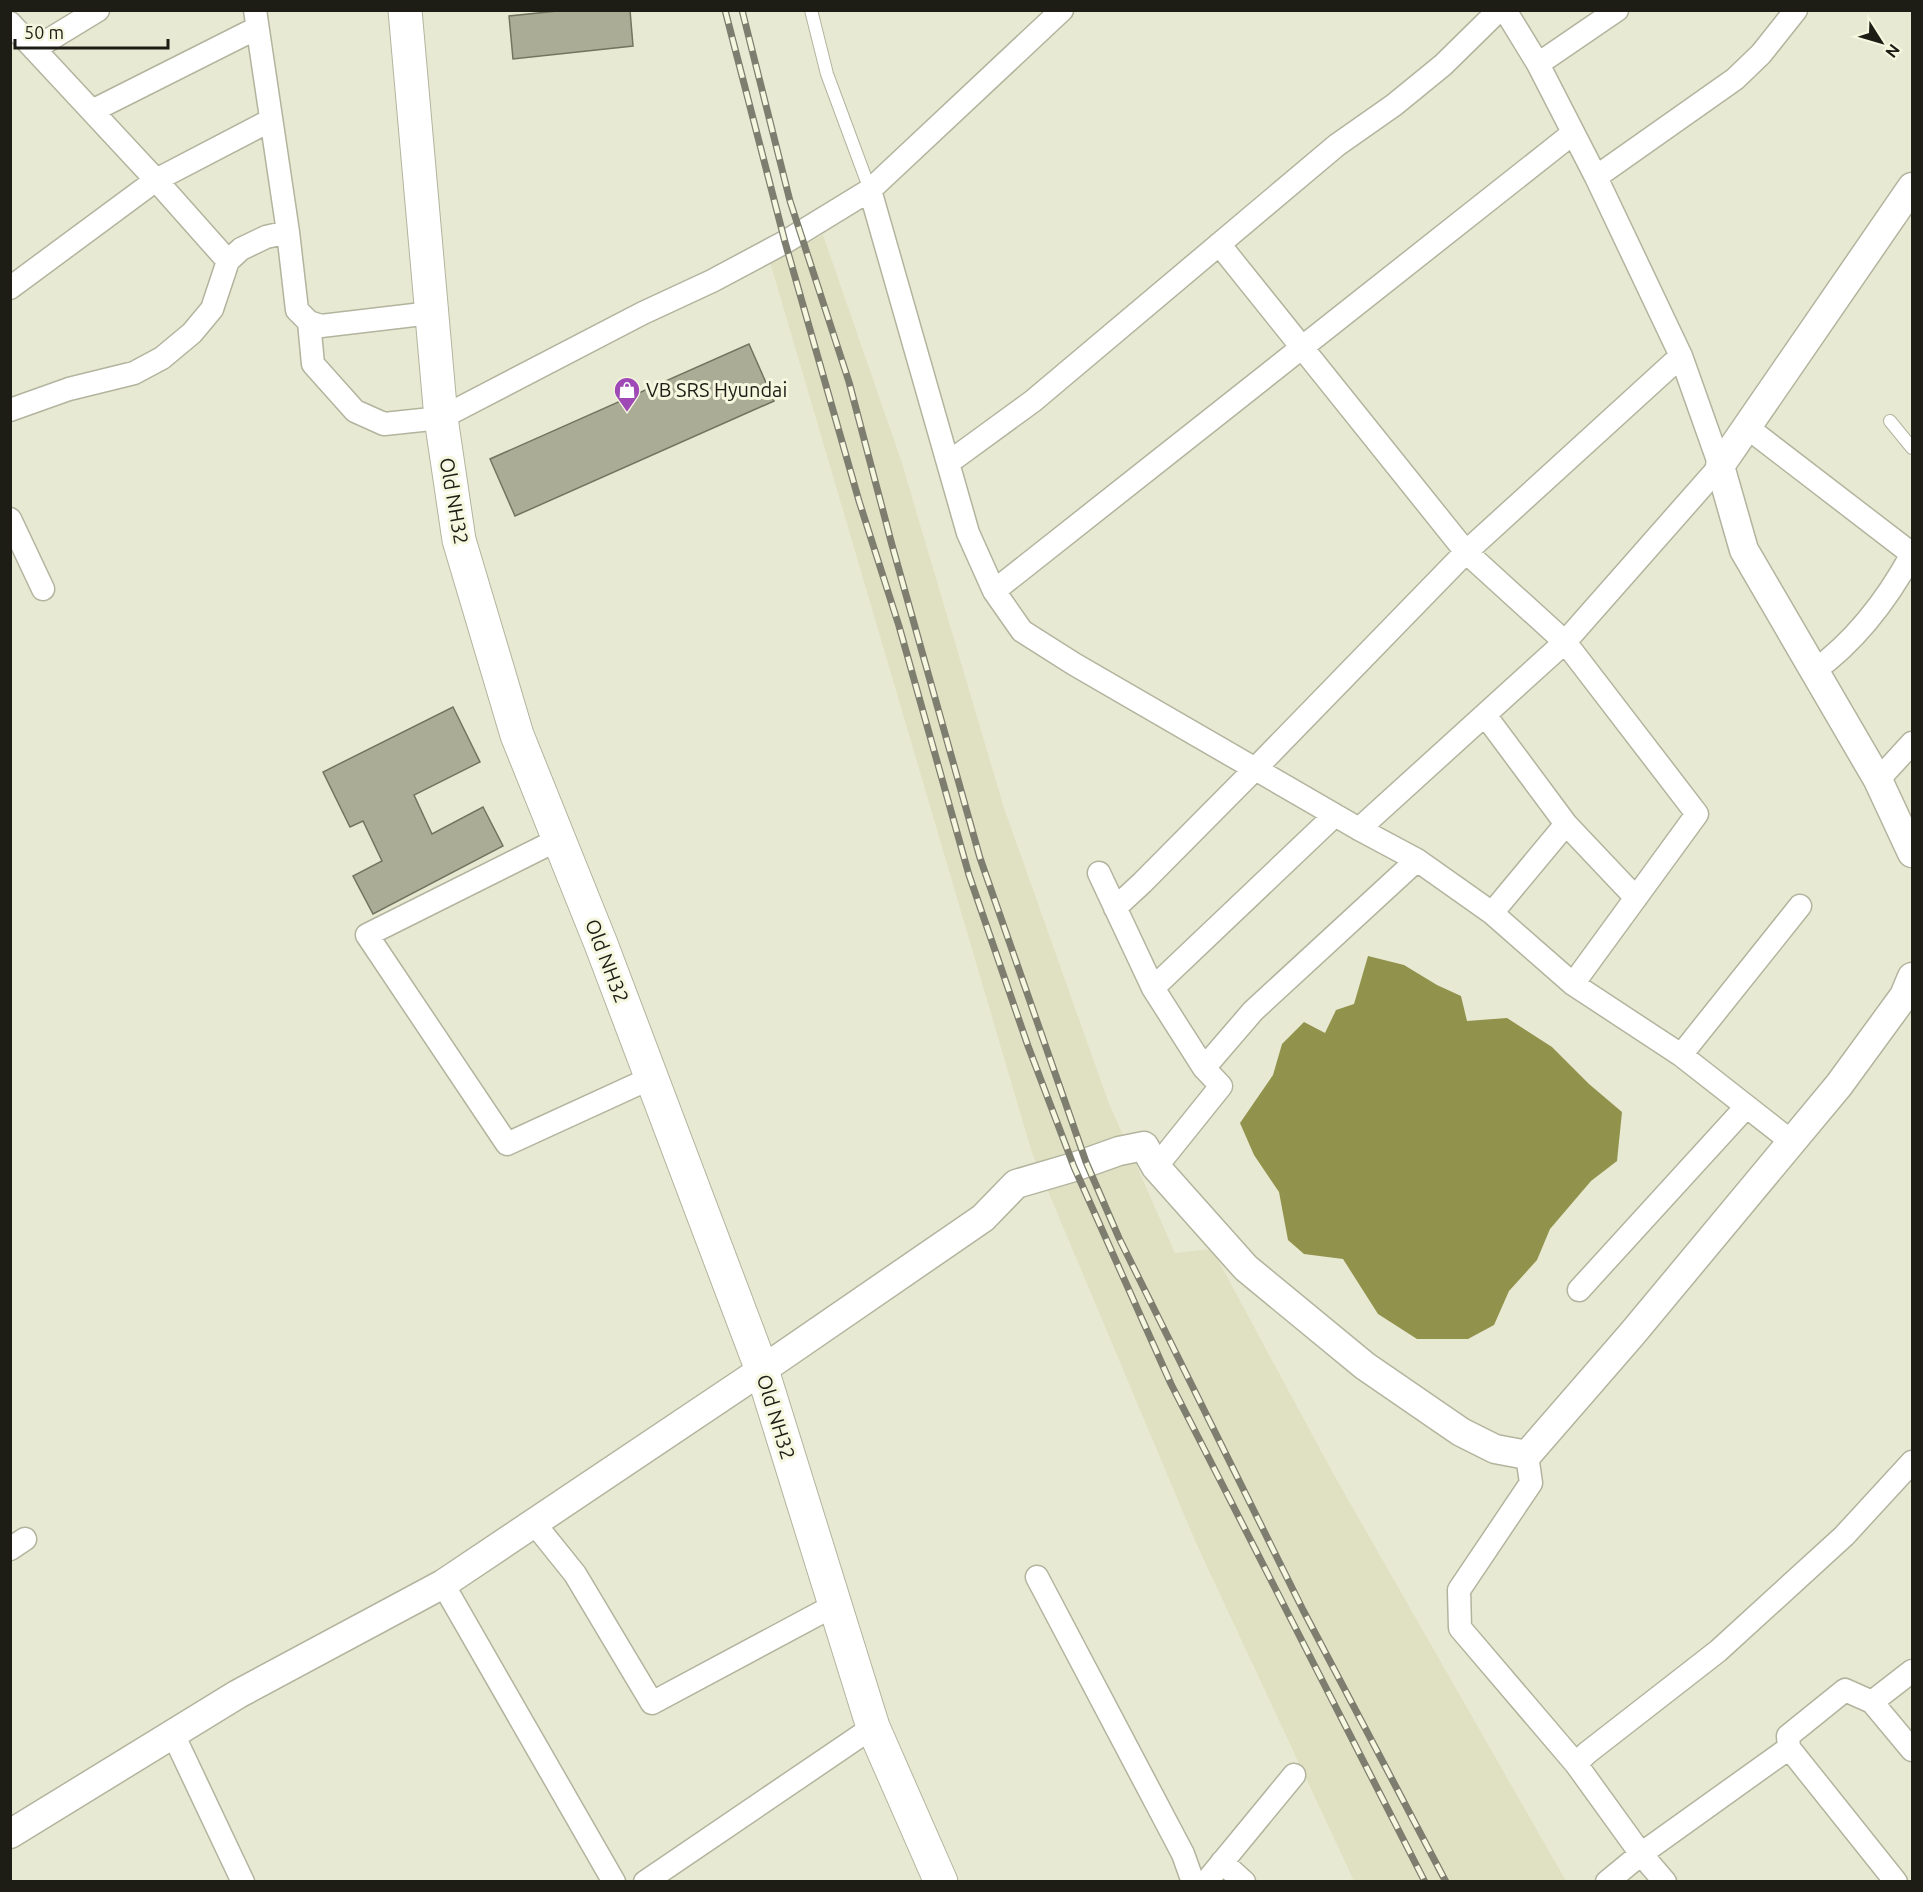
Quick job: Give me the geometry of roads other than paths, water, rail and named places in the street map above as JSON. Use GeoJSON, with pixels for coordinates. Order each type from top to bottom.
{"type":"FeatureCollection","features":[{"type":"Feature","properties":{"kind":"main road","name":"Old NH32"},"geometry":{"type":"LineString","coordinates":[[405,10],[441,418],[459,540],[517,735],[762,1370],[873,1727],[941,1881]]}},
{"type":"Feature","properties":{"kind":"street"},"geometry":{"type":"LineString","coordinates":[[34,49],[98,10]]}},
{"type":"Feature","properties":{"kind":"street"},"geometry":{"type":"LineString","coordinates":[[309,322],[314,364],[355,411],[384,424],[441,418],[785,242],[870,190],[1062,10]]}},
{"type":"Feature","properties":{"kind":"street"},"geometry":{"type":"LineString","coordinates":[[948,463],[1033,401],[1337,145],[1394,105],[1443,64],[1499,10]]}},
{"type":"Feature","properties":{"kind":"street"},"geometry":{"type":"LineString","coordinates":[[1505,10],[1538,64],[1596,177],[1681,356],[1720,466],[1744,550],[1878,780],[1912,853]]}},
{"type":"Feature","properties":{"kind":"street"},"geometry":{"type":"LineString","coordinates":[[1538,64],[1617,10]]}},
{"type":"Feature","properties":{"kind":"street"},"geometry":{"type":"LineString","coordinates":[[1596,177],[1735,79],[1761,54],[1796,10]]}},
{"type":"Feature","properties":{"kind":"street"},"geometry":{"type":"LineString","coordinates":[[92,111],[256,19],[288,232],[297,310],[309,322],[321,326],[431,313]]}},
{"type":"Feature","properties":{"kind":"street"},"geometry":{"type":"LineString","coordinates":[[10,23],[228,261]]}},
{"type":"Feature","properties":{"kind":"street"},"geometry":{"type":"LineString","coordinates":[[10,288],[156,180],[271,120]]}},
{"type":"Feature","properties":{"kind":"street"},"geometry":{"type":"LineString","coordinates":[[994,591],[1572,134]]}},
{"type":"Feature","properties":{"kind":"street"},"geometry":{"type":"LineString","coordinates":[[1359,830],[1565,642],[1720,466],[1912,188]]}},
{"type":"Feature","properties":{"kind":"street"},"geometry":{"type":"LineString","coordinates":[[870,190],[968,533],[994,591],[1022,631],[1074,664],[1359,830],[1417,860],[1492,913],[1573,984],[1681,1055],[1792,1142]]}},
{"type":"Feature","properties":{"kind":"street"},"geometry":{"type":"LineString","coordinates":[[10,410],[69,389],[134,373],[162,358],[192,333],[212,309],[228,261],[241,249],[266,237],[288,232]]}},
{"type":"Feature","properties":{"kind":"street"},"geometry":{"type":"LineString","coordinates":[[1219,244],[1466,552],[1565,642],[1697,814],[1573,984]]}},
{"type":"Feature","properties":{"kind":"street"},"geometry":{"type":"LineString","coordinates":[[1115,908],[1256,768],[1466,552],[1681,356]]}},
{"type":"Feature","properties":{"kind":"street"},"geometry":{"type":"LineString","coordinates":[[1748,428],[1912,554],[1896,583],[1864,625],[1838,654],[1814,671]]}},
{"type":"Feature","properties":{"kind":"street"},"geometry":{"type":"LineString","coordinates":[[10,519],[43,589]]}},
{"type":"Feature","properties":{"kind":"street"},"geometry":{"type":"LineString","coordinates":[[1485,716],[1566,824],[1636,897]]}},
{"type":"Feature","properties":{"kind":"street"},"geometry":{"type":"LineString","coordinates":[[1878,780],[1912,743]]}},
{"type":"Feature","properties":{"kind":"street"},"geometry":{"type":"LineString","coordinates":[[1153,988],[1335,815]]}},
{"type":"Feature","properties":{"kind":"street"},"geometry":{"type":"LineString","coordinates":[[1492,913],[1566,824]]}},
{"type":"Feature","properties":{"kind":"street"},"geometry":{"type":"LineString","coordinates":[[559,839],[367,934],[507,1144],[651,1078]]}},
{"type":"Feature","properties":{"kind":"street"},"geometry":{"type":"LineString","coordinates":[[1204,1068],[1254,1011],[1417,860]]}},
{"type":"Feature","properties":{"kind":"street"},"geometry":{"type":"LineString","coordinates":[[1099,873],[1153,988],[1204,1068],[1221,1086],[1156,1167]]}},
{"type":"Feature","properties":{"kind":"street"},"geometry":{"type":"LineString","coordinates":[[1681,1055],[1800,906]]}},
{"type":"Feature","properties":{"kind":"street"},"geometry":{"type":"LineString","coordinates":[[1527,1455],[1632,1334],[1792,1142],[1910,993]]}},
{"type":"Feature","properties":{"kind":"street"},"geometry":{"type":"LineString","coordinates":[[1579,1290],[1746,1107]]}},
{"type":"Feature","properties":{"kind":"street"},"geometry":{"type":"LineString","coordinates":[[10,1834],[238,1694],[443,1584],[762,1370],[982,1218],[1016,1184],[1119,1151],[1144,1146],[1156,1167],[1245,1268],[1365,1366],[1461,1432],[1495,1449],[1527,1455]]}},
{"type":"Feature","properties":{"kind":"street"},"geometry":{"type":"LineString","coordinates":[[1527,1455],[1532,1483],[1459,1590],[1460,1628],[1576,1764],[1641,1854],[1665,1881]]}},
{"type":"Feature","properties":{"kind":"street"},"geometry":{"type":"LineString","coordinates":[[1576,1764],[1718,1651],[1844,1536],[1912,1461]]}},
{"type":"Feature","properties":{"kind":"street"},"geometry":{"type":"LineString","coordinates":[[534,1523],[575,1574],[652,1703],[835,1605]]}},
{"type":"Feature","properties":{"kind":"street"},"geometry":{"type":"LineString","coordinates":[[1037,1577],[1183,1854],[1193,1881]]}},
{"type":"Feature","properties":{"kind":"street"},"geometry":{"type":"LineString","coordinates":[[443,1584],[614,1881]]}},
{"type":"Feature","properties":{"kind":"street"},"geometry":{"type":"LineString","coordinates":[[1872,1702],[1912,1671]]}},
{"type":"Feature","properties":{"kind":"street"},"geometry":{"type":"LineString","coordinates":[[1896,1881],[1789,1748],[1788,1736],[1845,1690],[1872,1702],[1912,1750]]}},
{"type":"Feature","properties":{"kind":"street"},"geometry":{"type":"LineString","coordinates":[[645,1881],[873,1727]]}},
{"type":"Feature","properties":{"kind":"street"},"geometry":{"type":"LineString","coordinates":[[173,1734],[243,1881]]}},
{"type":"Feature","properties":{"kind":"street"},"geometry":{"type":"LineString","coordinates":[[1607,1881],[1789,1748]]}},
{"type":"Feature","properties":{"kind":"street"},"geometry":{"type":"LineString","coordinates":[[1206,1881],[1294,1775]]}},
{"type":"Feature","properties":{"kind":"street"},"geometry":{"type":"LineString","coordinates":[[1222,1862],[1244,1881]]}},
{"type":"Feature","properties":{"kind":"lane"},"geometry":{"type":"LineString","coordinates":[[811,10],[826,74],[870,190]]}},
{"type":"Feature","properties":{"kind":"lane"},"geometry":{"type":"LineString","coordinates":[[1890,421],[1912,448]]}},
{"type":"Feature","properties":{"kind":"railway"},"geometry":{"type":"LineString","coordinates":[[725,10],[785,242],[859,501],[899,626],[969,875],[1028,1046],[1074,1167],[1171,1384],[1425,1882]]}},
{"type":"Feature","properties":{"kind":"railway"},"geometry":{"type":"LineString","coordinates":[[742,10],[790,201],[849,382],[980,858],[1086,1162],[1119,1238],[1303,1610],[1446,1882]]}},
{"type":"Feature","properties":{"kind":"place","name":"VB SRS Hyundai"},"geometry":{"type":"Point","coordinates":[627,413]}}]}
